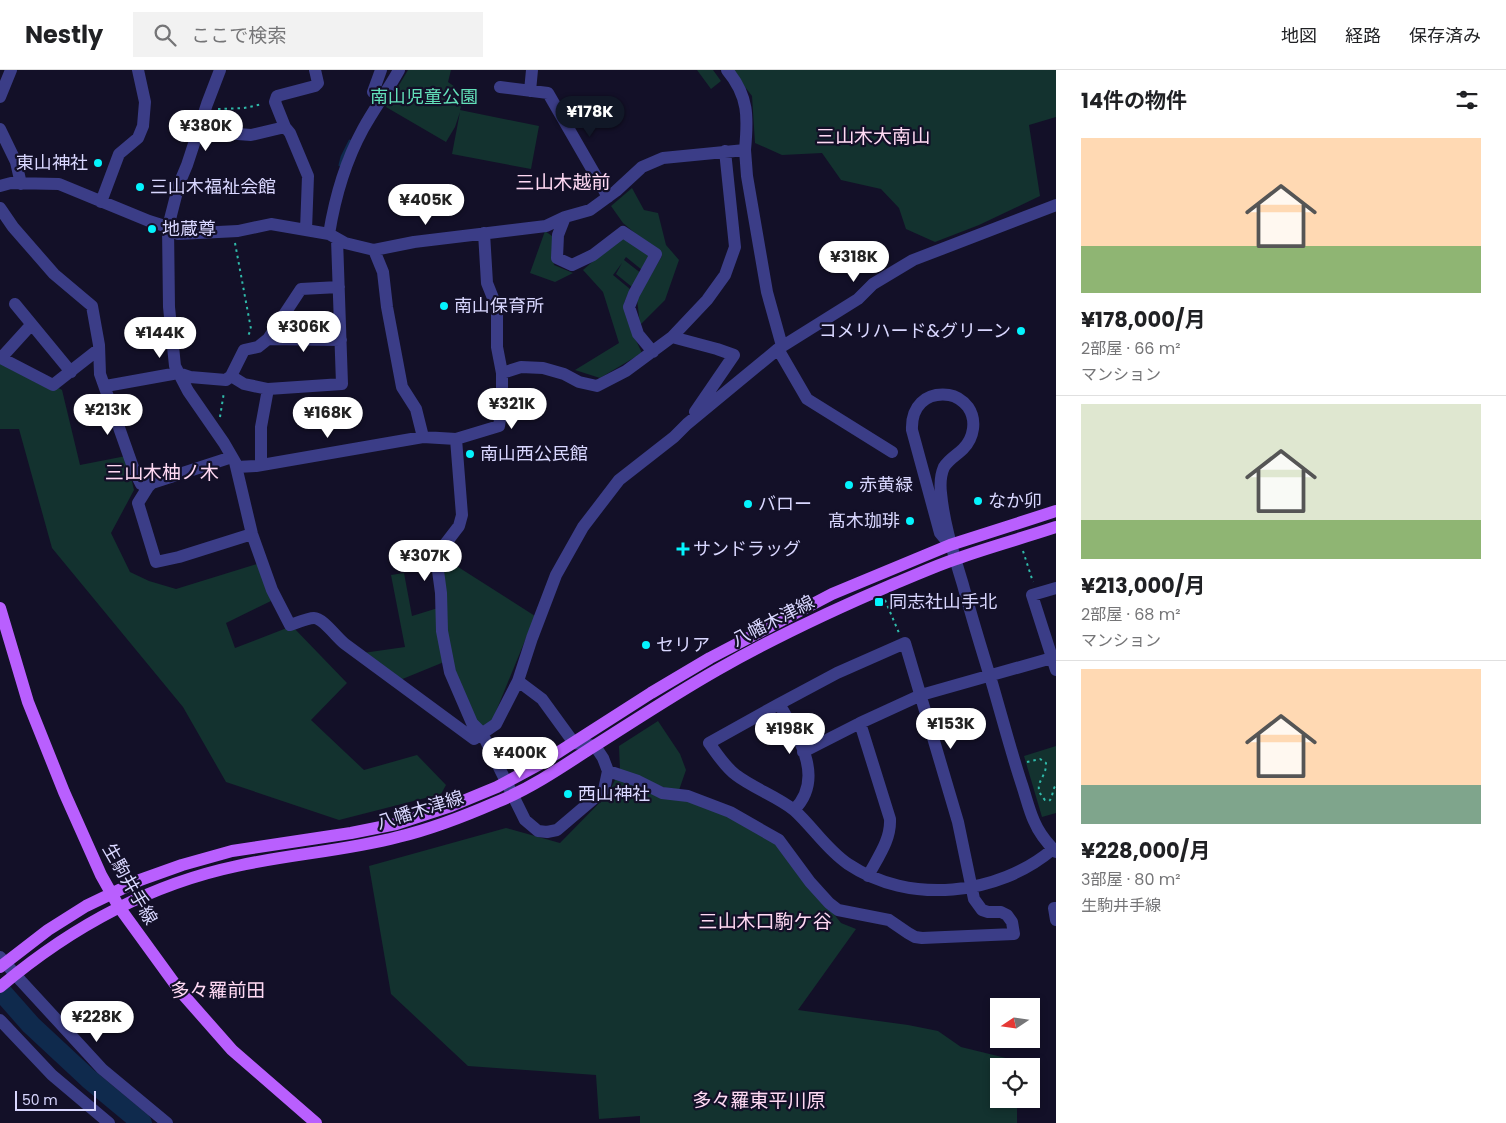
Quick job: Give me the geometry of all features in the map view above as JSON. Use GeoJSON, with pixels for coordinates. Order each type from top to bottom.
{"type":"FeatureCollection","features":[{"type":"Feature","properties":{"kind":"main road","name":"八幡木津線"},"geometry":{"type":"LineString","coordinates":[[2,962],[86,906],[140,880],[182,865],[232,851],[396,824],[497,788],[540,764],[651,693],[710,658],[832,594],[950,545],[1056,511]]}},
{"type":"Feature","properties":{"kind":"main road","name":"八幡木津線"},"geometry":{"type":"LineString","coordinates":[[0,987],[55,944],[94,920],[146,894],[187,879],[226,869],[282,857],[354,847],[399,837],[455,820],[502,801],[540,781],[683,690],[771,640],[839,608],[955,559],[1056,527]]}},
{"type":"Feature","properties":{"kind":"main road","name":"生駒井手線"},"geometry":{"type":"LineString","coordinates":[[0,608],[28,702],[64,792],[101,876],[119,907],[180,991],[232,1050],[316,1123]]}},
{"type":"Feature","properties":{"kind":"street"},"geometry":{"type":"LineString","coordinates":[[0,97],[11,70]]}},
{"type":"Feature","properties":{"kind":"street"},"geometry":{"type":"LineString","coordinates":[[101,202],[119,154],[138,138],[143,126],[145,102],[138,70]]}},
{"type":"Feature","properties":{"kind":"street"},"geometry":{"type":"LineString","coordinates":[[220,70],[179,184],[168,227],[169,307],[175,366],[188,391],[218,434],[234,462],[252,534],[272,590],[290,625],[314,618],[324,622],[345,644],[474,739],[496,724],[518,681],[556,575],[582,527],[619,480],[674,437],[780,347],[858,299],[873,284],[913,260],[1056,205]]}},
{"type":"Feature","properties":{"kind":"street"},"geometry":{"type":"LineString","coordinates":[[306,230],[308,176],[275,102],[277,96],[315,86],[318,83],[315,70]]}},
{"type":"Feature","properties":{"kind":"street"},"geometry":{"type":"LineString","coordinates":[[372,92],[381,70]]}},
{"type":"Feature","properties":{"kind":"street"},"geometry":{"type":"LineString","coordinates":[[106,386],[178,373],[190,377],[229,378],[244,384],[268,389],[342,384],[339,287],[333,237],[333,210],[347,163],[363,129],[399,70]]}},
{"type":"Feature","properties":{"kind":"street"},"geometry":{"type":"LineString","coordinates":[[530,91],[532,70]]}},
{"type":"Feature","properties":{"kind":"street"},"geometry":{"type":"LineString","coordinates":[[726,70],[732,76],[744,98],[747,122],[746,176],[767,292],[780,347],[808,399],[892,452]]}},
{"type":"Feature","properties":{"kind":"street"},"geometry":{"type":"LineString","coordinates":[[500,87],[548,93],[608,197]]}},
{"type":"Feature","properties":{"kind":"street"},"geometry":{"type":"LineString","coordinates":[[198,131],[251,135],[285,127]]}},
{"type":"Feature","properties":{"kind":"street"},"geometry":{"type":"LineString","coordinates":[[0,129],[16,162],[21,184]]}},
{"type":"Feature","properties":{"kind":"street"},"geometry":{"type":"LineString","coordinates":[[0,186],[12,184],[59,184],[168,227],[178,234],[233,231],[271,224],[306,230],[374,250],[414,242],[546,226],[565,217],[590,210],[642,167],[663,158],[745,150]]}},
{"type":"Feature","properties":{"kind":"street"},"geometry":{"type":"LineString","coordinates":[[502,372],[521,367],[542,368],[564,374],[579,382],[597,386],[626,371],[672,337],[708,300],[725,275],[735,247],[725,151]]}},
{"type":"Feature","properties":{"kind":"street"},"geometry":{"type":"LineString","coordinates":[[0,208],[12,228],[54,274],[92,306],[99,349],[100,374],[106,386],[134,470],[141,484],[148,487]]}},
{"type":"Feature","properties":{"kind":"street"},"geometry":{"type":"LineString","coordinates":[[565,217],[558,235],[557,258],[572,265],[594,255],[623,232],[656,254],[629,307],[638,334],[653,352]]}},
{"type":"Feature","properties":{"kind":"street"},"geometry":{"type":"LineString","coordinates":[[252,534],[179,558],[156,562],[138,503],[152,483],[234,462],[261,465],[423,437],[456,439],[499,426],[502,407],[502,372],[497,347],[497,308],[487,283],[484,233]]}},
{"type":"Feature","properties":{"kind":"street"},"geometry":{"type":"LineString","coordinates":[[374,250],[383,272],[387,308],[402,387],[416,409],[423,437]]}},
{"type":"Feature","properties":{"kind":"street"},"geometry":{"type":"LineString","coordinates":[[229,378],[244,350],[258,347],[268,339],[302,289],[339,287]]}},
{"type":"Feature","properties":{"kind":"street"},"geometry":{"type":"LineString","coordinates":[[15,304],[71,372]]}},
{"type":"Feature","properties":{"kind":"street"},"geometry":{"type":"LineString","coordinates":[[31,325],[1,358],[54,385],[99,349]]}},
{"type":"Feature","properties":{"kind":"street"},"geometry":{"type":"LineString","coordinates":[[672,337],[734,355],[687,424]]}},
{"type":"Feature","properties":{"kind":"street"},"geometry":{"type":"LineString","coordinates":[[268,339],[341,340]]}},
{"type":"Feature","properties":{"kind":"street"},"geometry":{"type":"LineString","coordinates":[[261,465],[260,427],[268,389]]}},
{"type":"Feature","properties":{"kind":"street"},"geometry":{"type":"LineString","coordinates":[[608,771],[638,781],[662,794],[688,796],[730,812],[779,840],[810,882],[838,910],[889,920],[915,937],[922,938],[1014,934],[1012,922],[1008,915],[982,910],[974,899],[971,887],[958,822],[905,643],[837,673],[709,743],[734,774],[794,810],[824,844],[847,864],[868,876],[894,885],[925,890],[949,890],[971,887],[991,883],[1012,876],[1054,850],[1043,837],[1034,820],[1017,771],[950,545],[940,482],[941,473],[948,462],[968,442],[974,423],[971,412],[963,402],[953,396],[942,395],[928,398],[918,406],[912,418],[912,430],[940,533],[950,545]]}},
{"type":"Feature","properties":{"kind":"street"},"geometry":{"type":"LineString","coordinates":[[456,439],[462,515],[459,526],[436,556],[442,631],[450,672],[472,722],[482,733],[524,820],[538,831],[557,830],[604,790],[608,771],[603,758],[595,746],[574,743],[542,699],[518,681]]}},
{"type":"Feature","properties":{"kind":"street"},"geometry":{"type":"LineString","coordinates":[[1056,588],[1032,595],[1056,670]]}},
{"type":"Feature","properties":{"kind":"street"},"geometry":{"type":"LineString","coordinates":[[804,752],[860,723],[921,695],[1052,658]]}},
{"type":"Feature","properties":{"kind":"street"},"geometry":{"type":"LineString","coordinates":[[778,704],[795,731],[804,752],[809,771],[808,786],[804,798],[794,810]]}},
{"type":"Feature","properties":{"kind":"street"},"geometry":{"type":"LineString","coordinates":[[860,723],[890,818],[888,838],[868,876]]}},
{"type":"Feature","properties":{"kind":"street"},"geometry":{"type":"LineString","coordinates":[[1056,908],[1054,908],[1056,920]]}},
{"type":"Feature","properties":{"kind":"street"},"geometry":{"type":"LineString","coordinates":[[2,962],[102,1068],[167,1123]]}},
{"type":"Feature","properties":{"kind":"street"},"geometry":{"type":"LineString","coordinates":[[0,1020],[52,1075],[109,1123]]}},
{"type":"Feature","properties":{"kind":"path"},"geometry":{"type":"LineString","coordinates":[[206,108],[244,108],[275,102]]}},
{"type":"Feature","properties":{"kind":"path"},"geometry":{"type":"LineString","coordinates":[[233,231],[251,329],[244,350]]}},
{"type":"Feature","properties":{"kind":"path"},"geometry":{"type":"LineString","coordinates":[[218,434],[229,378]]}},
{"type":"Feature","properties":{"kind":"path"},"geometry":{"type":"LineString","coordinates":[[1022,547],[1036,594]]}},
{"type":"Feature","properties":{"kind":"path"},"geometry":{"type":"LineString","coordinates":[[885,599],[900,636],[905,643]]}},
{"type":"Feature","properties":{"kind":"path"},"geometry":{"type":"LineString","coordinates":[[1023,763],[1040,759],[1046,763],[1045,774],[1038,787],[1040,794],[1045,800],[1049,801],[1051,799],[1056,785]]}},
{"type":"Feature","properties":{"kind":"green space","name":"南山児童公園"},"geometry":{"type":"Polygon","coordinates":[[[408,70],[451,70],[448,82],[455,87],[461,107],[460,110],[539,126],[531,169],[452,154],[460,112],[455,127],[446,142],[386,107],[408,70]]]}},
{"type":"Feature","properties":{"kind":"green space"},"geometry":{"type":"Polygon","coordinates":[[[697,70],[713,70],[721,81],[711,89],[697,70]]]}},
{"type":"Feature","properties":{"kind":"green space"},"geometry":{"type":"Polygon","coordinates":[[[732,70],[1056,70],[1056,117],[1029,125],[1040,196],[979,225],[935,242],[906,229],[899,208],[881,189],[841,180],[822,153],[782,155],[755,143],[752,96],[732,70]]]}},
{"type":"Feature","properties":{"kind":"green space"},"geometry":{"type":"Polygon","coordinates":[[[632,188],[644,210],[658,213],[666,245],[679,260],[665,300],[640,325],[637,299],[662,256],[623,223],[611,206],[632,188]]]}},
{"type":"Feature","properties":{"kind":"green space"},"geometry":{"type":"Polygon","coordinates":[[[545,231],[552,236],[554,265],[573,273],[555,282],[530,273],[545,231]]]}},
{"type":"Feature","properties":{"kind":"green space"},"geometry":{"type":"Polygon","coordinates":[[[625,233],[649,256],[642,270],[626,257],[624,260],[642,274],[632,287],[616,274],[622,263],[613,275],[630,289],[624,303],[633,334],[642,353],[600,378],[575,370],[619,343],[603,292],[583,270],[625,233]]]}},
{"type":"Feature","properties":{"kind":"green space"},"geometry":{"type":"Polygon","coordinates":[[[0,355],[62,390],[80,465],[126,456],[134,490],[111,533],[130,572],[149,581],[176,589],[257,564],[271,601],[226,623],[235,648],[292,626],[347,683],[311,720],[364,770],[417,755],[446,785],[441,794],[339,820],[226,782],[183,707],[52,548],[19,429],[0,429],[0,355]]]}},
{"type":"Feature","properties":{"kind":"green space"},"geometry":{"type":"Polygon","coordinates":[[[444,558],[535,616],[492,721],[480,731],[453,666],[445,627],[441,560],[444,558]]]}},
{"type":"Feature","properties":{"kind":"green space"},"geometry":{"type":"Polygon","coordinates":[[[404,573],[412,616],[438,608],[444,662],[400,680],[363,653],[405,647],[391,575],[404,573]]]}},
{"type":"Feature","properties":{"kind":"green space"},"geometry":{"type":"Polygon","coordinates":[[[658,721],[680,754],[686,770],[678,793],[620,770],[619,746],[658,721]]]}},
{"type":"Feature","properties":{"kind":"green space"},"geometry":{"type":"Polygon","coordinates":[[[1056,746],[1056,813],[1042,817],[1024,756],[1056,746]]]}},
{"type":"Feature","properties":{"kind":"green space"},"geometry":{"type":"Polygon","coordinates":[[[617,776],[730,816],[777,843],[841,923],[856,929],[798,1010],[938,1031],[961,1047],[1006,1058],[990,1058],[990,1108],[1017,1108],[1017,1123],[640,1123],[640,1116],[599,1119],[596,1075],[468,1066],[391,994],[369,866],[506,828],[560,843],[608,794],[617,776]]]}},
{"type":"Feature","properties":{"kind":"waterway"},"geometry":{"type":"LineString","coordinates":[[340,165],[350,141]]}},
{"type":"Feature","properties":{"kind":"waterway"},"geometry":{"type":"LineString","coordinates":[[0,990],[31,1025],[89,1079],[142,1123]]}},
{"type":"Feature","properties":{"kind":"place","name":"東山神社"},"geometry":{"type":"Point","coordinates":[98,163]}},
{"type":"Feature","properties":{"kind":"place","name":"三山木福祉会館"},"geometry":{"type":"Point","coordinates":[140,187]}},
{"type":"Feature","properties":{"kind":"place","name":"地蔵尊"},"geometry":{"type":"Point","coordinates":[152,229]}},
{"type":"Feature","properties":{"kind":"place","name":"南山保育所"},"geometry":{"type":"Point","coordinates":[444,306]}},
{"type":"Feature","properties":{"kind":"place","name":"コメリハード&グリーン"},"geometry":{"type":"Point","coordinates":[1021,331]}},
{"type":"Feature","properties":{"kind":"place","name":"南山西公民館"},"geometry":{"type":"Point","coordinates":[470,454]}},
{"type":"Feature","properties":{"kind":"place","name":"赤黄緑"},"geometry":{"type":"Point","coordinates":[849,485]}},
{"type":"Feature","properties":{"kind":"place","name":"なか卯"},"geometry":{"type":"Point","coordinates":[978,501]}},
{"type":"Feature","properties":{"kind":"place","name":"バロー"},"geometry":{"type":"Point","coordinates":[748,504]}},
{"type":"Feature","properties":{"kind":"place","name":"髙木珈琲"},"geometry":{"type":"Point","coordinates":[910,521]}},
{"type":"Feature","properties":{"kind":"place","name":"サンドラッグ"},"geometry":{"type":"Point","coordinates":[683,549]}},
{"type":"Feature","properties":{"kind":"place","name":"同志社山手北"},"geometry":{"type":"Point","coordinates":[879,602]}},
{"type":"Feature","properties":{"kind":"place","name":"セリア"},"geometry":{"type":"Point","coordinates":[646,645]}},
{"type":"Feature","properties":{"kind":"place","name":"西山神社"},"geometry":{"type":"Point","coordinates":[568,794]}},
{"type":"Feature","properties":{"kind":"district","name":"三山木大南山"},"geometry":{"type":"Point","coordinates":[873,136]}},
{"type":"Feature","properties":{"kind":"district","name":"三山木越前"},"geometry":{"type":"Point","coordinates":[563,182]}},
{"type":"Feature","properties":{"kind":"district","name":"三山木柚ノ木"},"geometry":{"type":"Point","coordinates":[162,472]}},
{"type":"Feature","properties":{"kind":"district","name":"三山木口駒ケ谷"},"geometry":{"type":"Point","coordinates":[765,921]}},
{"type":"Feature","properties":{"kind":"district","name":"多々羅前田"},"geometry":{"type":"Point","coordinates":[218,990]}},
{"type":"Feature","properties":{"kind":"district","name":"多々羅東平川原"},"geometry":{"type":"Point","coordinates":[759,1100]}}]}
